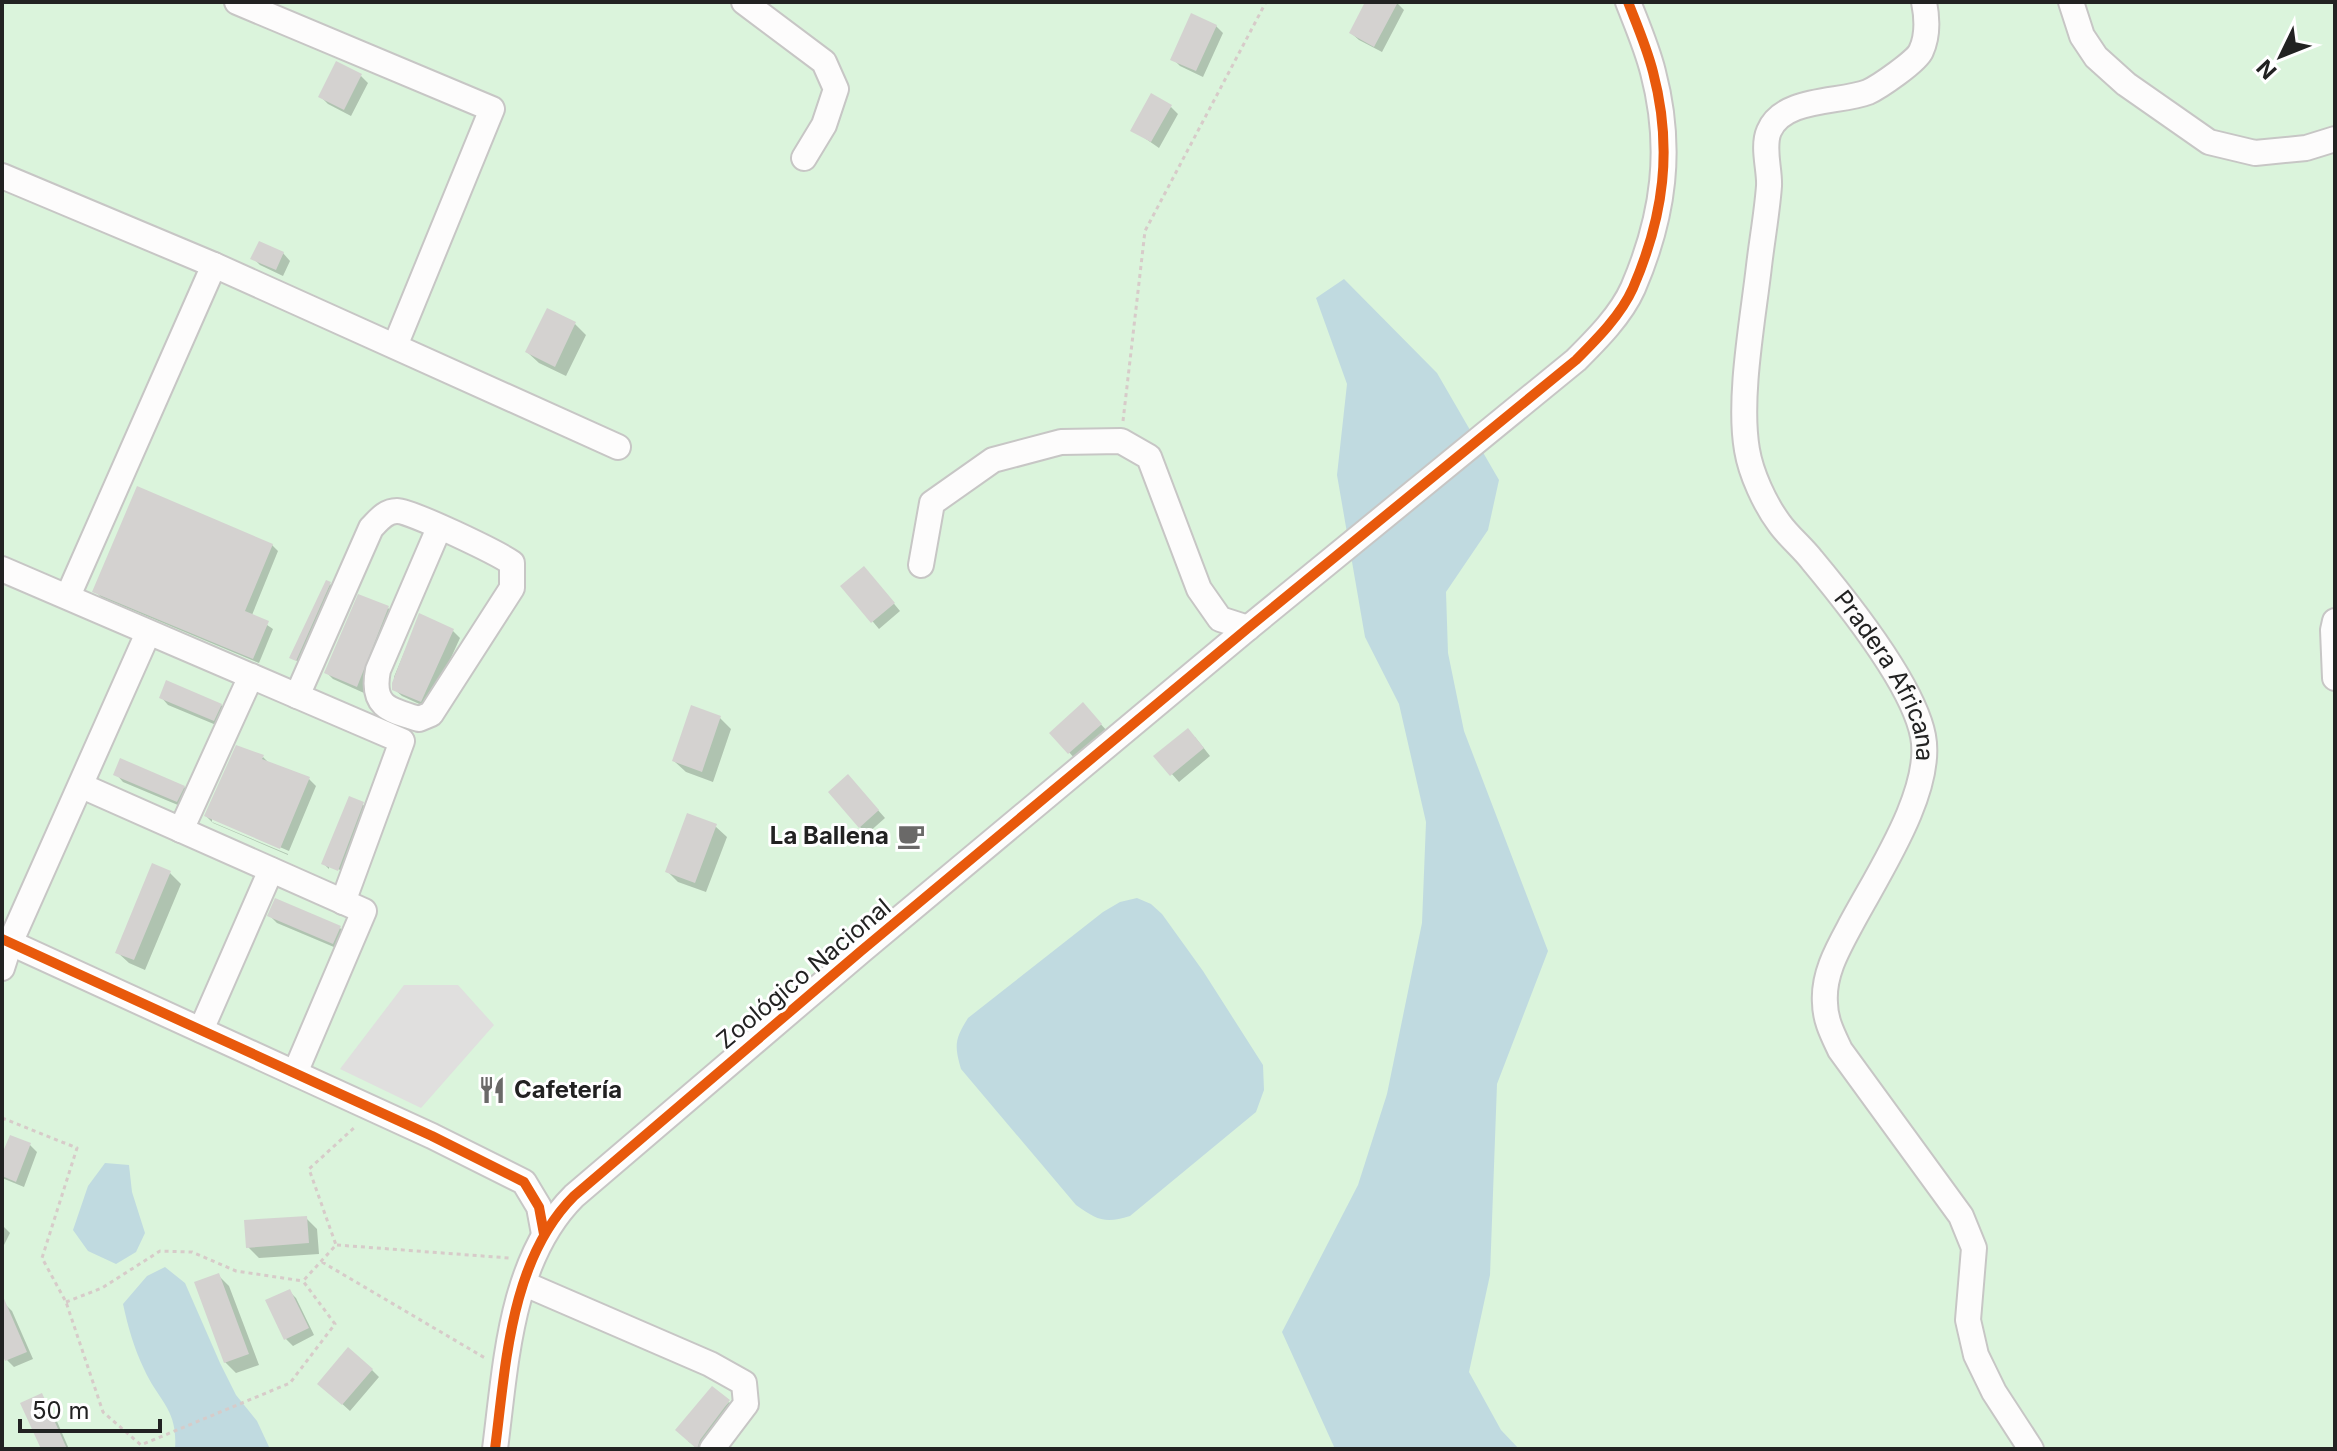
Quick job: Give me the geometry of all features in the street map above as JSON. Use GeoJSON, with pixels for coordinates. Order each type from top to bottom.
{"type":"FeatureCollection","features":[{"type":"Feature","properties":{"kind":"street"},"geometry":{"type":"LineString","coordinates":[[237,2],[492,109],[395,346]]}},
{"type":"Feature","properties":{"kind":"street"},"geometry":{"type":"LineString","coordinates":[[744,2],[824,62],[836,89],[824,125],[804,158]]}},
{"type":"Feature","properties":{"kind":"street","name":"Zoológico Nacional"},"geometry":{"type":"LineString","coordinates":[[495,1449],[505,1370],[525,1284],[544,1234],[563,1207],[861,951],[1248,628],[1576,360],[1603,333],[1632,290],[1655,220],[1665,166],[1662,120],[1653,70],[1628,2]]}},
{"type":"Feature","properties":{"kind":"street","name":"Pradera Africana"},"geometry":{"type":"LineString","coordinates":[[1924,2],[1927,18],[1921,52],[1899,71],[1869,92],[1813,103],[1782,114],[1768,131],[1769,185],[1744,413],[1747,452],[1758,485],[1779,523],[1812,560],[1862,626],[1901,683],[1918,716],[1924,741],[1924,769],[1915,802],[1833,958],[1825,1003],[1828,1025],[1840,1050],[1961,1216],[1974,1248],[1968,1320],[1976,1355],[1994,1392],[2031,1449]]}},
{"type":"Feature","properties":{"kind":"street"},"geometry":{"type":"LineString","coordinates":[[2071,2],[2082,36],[2096,57],[2126,84],[2209,142],[2255,153],[2306,148],[2335,139]]}},
{"type":"Feature","properties":{"kind":"street"},"geometry":{"type":"LineString","coordinates":[[2,176],[214,265],[618,447]]}},
{"type":"Feature","properties":{"kind":"street"},"geometry":{"type":"LineString","coordinates":[[68,596],[214,265]]}},
{"type":"Feature","properties":{"kind":"street"},"geometry":{"type":"LineString","coordinates":[[921,565],[932,503],[993,460],[1061,442],[1121,441],[1149,457],[1199,589],[1220,619],[1248,628]]}},
{"type":"Feature","properties":{"kind":"street"},"geometry":{"type":"LineString","coordinates":[[297,696],[371,528],[384,515],[397,511],[439,528],[496,552],[512,563],[512,588],[431,714],[419,719],[387,706],[376,696],[375,687],[378,670],[439,528]]}},
{"type":"Feature","properties":{"kind":"street"},"geometry":{"type":"LineString","coordinates":[[2,569],[402,741],[343,902]]}},
{"type":"Feature","properties":{"kind":"street"},"geometry":{"type":"LineString","coordinates":[[2335,621],[2335,678]]}},
{"type":"Feature","properties":{"kind":"street"},"geometry":{"type":"LineString","coordinates":[[2,968],[6,941],[82,786],[148,633]]}},
{"type":"Feature","properties":{"kind":"street"},"geometry":{"type":"LineString","coordinates":[[181,830],[251,676]]}},
{"type":"Feature","properties":{"kind":"street"},"geometry":{"type":"LineString","coordinates":[[82,786],[364,911],[295,1073]]}},
{"type":"Feature","properties":{"kind":"street"},"geometry":{"type":"LineString","coordinates":[[201,1030],[271,870]]}},
{"type":"Feature","properties":{"kind":"street"},"geometry":{"type":"LineString","coordinates":[[6,941],[524,1182],[562,1191],[593,1181]]}},
{"type":"Feature","properties":{"kind":"street"},"geometry":{"type":"LineString","coordinates":[[524,1182],[539,1207],[544,1234]]}},
{"type":"Feature","properties":{"kind":"street"},"geometry":{"type":"LineString","coordinates":[[525,1284],[710,1364],[744,1383],[746,1404],[712,1449]]}},
{"type":"Feature","properties":{"kind":"path"},"geometry":{"type":"LineString","coordinates":[[1121,441],[1145,231],[1266,2]]}},
{"type":"Feature","properties":{"kind":"path"},"geometry":{"type":"LineString","coordinates":[[336,1245],[309,1169],[374,1110]]}},
{"type":"Feature","properties":{"kind":"path"},"geometry":{"type":"LineString","coordinates":[[2,1118],[77,1148],[42,1258],[66,1302],[103,1412],[142,1447],[156,1438],[248,1403],[290,1383],[335,1324],[303,1281],[236,1271],[192,1252],[160,1251],[102,1288],[66,1302]]}},
{"type":"Feature","properties":{"kind":"path"},"geometry":{"type":"LineString","coordinates":[[336,1245],[533,1260]]}},
{"type":"Feature","properties":{"kind":"path"},"geometry":{"type":"LineString","coordinates":[[303,1281],[336,1245]]}},
{"type":"Feature","properties":{"kind":"path"},"geometry":{"type":"LineString","coordinates":[[321,1262],[505,1370]]}},
{"type":"Feature","properties":{"kind":"green space"},"geometry":{"type":"Polygon","coordinates":[[[2,2],[2335,2],[2335,1449],[2,1449],[2,2]]]}},
{"type":"Feature","properties":{"kind":"shaded area"},"geometry":{"type":"Polygon","coordinates":[[[404,985],[458,985],[494,1025],[421,1108],[340,1069],[404,985]]]}},
{"type":"Feature","properties":{"kind":"water"},"geometry":{"type":"Polygon","coordinates":[[[1344,279],[1437,373],[1499,480],[1488,530],[1446,592],[1448,653],[1464,731],[1548,951],[1497,1084],[1490,1275],[1469,1372],[1501,1430],[1519,1449],[1335,1449],[1282,1332],[1358,1185],[1387,1094],[1422,923],[1426,822],[1399,704],[1365,637],[1337,475],[1347,384],[1316,298],[1344,279]]]}},
{"type":"Feature","properties":{"kind":"water"},"geometry":{"type":"Polygon","coordinates":[[[1137,898],[1151,904],[1162,914],[1203,971],[1263,1065],[1264,1090],[1256,1112],[1130,1216],[1107,1220],[1076,1205],[961,1069],[957,1042],[968,1018],[1103,912],[1120,902],[1137,898]]]}},
{"type":"Feature","properties":{"kind":"water"},"geometry":{"type":"Polygon","coordinates":[[[105,1163],[129,1165],[132,1192],[145,1233],[136,1252],[116,1264],[88,1251],[73,1230],[88,1186],[105,1163]]]}},
{"type":"Feature","properties":{"kind":"water"},"geometry":{"type":"Polygon","coordinates":[[[165,1267],[185,1283],[236,1395],[257,1421],[270,1449],[175,1449],[174,1424],[140,1361],[123,1304],[147,1276],[165,1267]]]}},
{"type":"Feature","properties":{"kind":"building"},"geometry":{"type":"Polygon","coordinates":[[[1365,2],[1398,2],[1374,47],[1349,33],[1365,2]]]}},
{"type":"Feature","properties":{"kind":"building"},"geometry":{"type":"Polygon","coordinates":[[[1191,13],[1217,25],[1196,71],[1170,60],[1191,13]]]}},
{"type":"Feature","properties":{"kind":"building"},"geometry":{"type":"Polygon","coordinates":[[[336,61],[362,74],[344,110],[318,97],[336,61]]]}},
{"type":"Feature","properties":{"kind":"building"},"geometry":{"type":"Polygon","coordinates":[[[1151,93],[1172,105],[1151,142],[1130,131],[1151,93]]]}},
{"type":"Feature","properties":{"kind":"building"},"geometry":{"type":"Polygon","coordinates":[[[259,241],[284,252],[276,270],[250,259],[259,241]]]}},
{"type":"Feature","properties":{"kind":"building"},"geometry":{"type":"Polygon","coordinates":[[[547,308],[576,322],[555,367],[525,352],[547,308]]]}},
{"type":"Feature","properties":{"kind":"building"},"geometry":{"type":"Polygon","coordinates":[[[137,486],[273,544],[245,611],[269,621],[253,659],[92,592],[137,486]]]}},
{"type":"Feature","properties":{"kind":"building"},"geometry":{"type":"Polygon","coordinates":[[[864,566],[895,603],[871,623],[840,586],[864,566]]]}},
{"type":"Feature","properties":{"kind":"building"},"geometry":{"type":"Polygon","coordinates":[[[326,580],[331,582],[296,661],[289,658],[326,580]]]}},
{"type":"Feature","properties":{"kind":"building"},"geometry":{"type":"Polygon","coordinates":[[[358,594],[389,606],[357,687],[324,673],[358,594]]]}},
{"type":"Feature","properties":{"kind":"building"},"geometry":{"type":"Polygon","coordinates":[[[419,613],[454,629],[421,702],[392,690],[419,613]]]}},
{"type":"Feature","properties":{"kind":"building"},"geometry":{"type":"Polygon","coordinates":[[[166,680],[222,704],[214,721],[159,698],[166,680]]]}},
{"type":"Feature","properties":{"kind":"building"},"geometry":{"type":"Polygon","coordinates":[[[1083,702],[1102,724],[1068,754],[1049,733],[1083,702]]]}},
{"type":"Feature","properties":{"kind":"building"},"geometry":{"type":"Polygon","coordinates":[[[691,705],[721,716],[702,772],[672,761],[691,705]]]}},
{"type":"Feature","properties":{"kind":"building"},"geometry":{"type":"Polygon","coordinates":[[[1188,728],[1204,748],[1170,776],[1153,756],[1188,728]]]}},
{"type":"Feature","properties":{"kind":"building"},"geometry":{"type":"Polygon","coordinates":[[[236,745],[264,755],[262,759],[310,777],[280,849],[204,816],[236,745]]]}},
{"type":"Feature","properties":{"kind":"building"},"geometry":{"type":"Polygon","coordinates":[[[120,758],[185,786],[177,802],[113,775],[120,758]]]}},
{"type":"Feature","properties":{"kind":"building"},"geometry":{"type":"Polygon","coordinates":[[[848,774],[879,810],[859,828],[828,792],[848,774]]]}},
{"type":"Feature","properties":{"kind":"building"},"geometry":{"type":"Polygon","coordinates":[[[349,796],[364,802],[338,871],[321,864],[349,796]]]}},
{"type":"Feature","properties":{"kind":"building"},"geometry":{"type":"Polygon","coordinates":[[[687,813],[717,824],[695,883],[665,872],[687,813]]]}},
{"type":"Feature","properties":{"kind":"building"},"geometry":{"type":"Polygon","coordinates":[[[152,863],[171,871],[134,960],[115,953],[152,863]]]}},
{"type":"Feature","properties":{"kind":"building"},"geometry":{"type":"Polygon","coordinates":[[[275,898],[341,926],[333,944],[267,916],[275,898]]]}},
{"type":"Feature","properties":{"kind":"building"},"geometry":{"type":"Polygon","coordinates":[[[10,1135],[31,1143],[16,1182],[2,1176],[2,1154],[10,1135]]]}},
{"type":"Feature","properties":{"kind":"building"},"geometry":{"type":"Polygon","coordinates":[[[307,1216],[309,1243],[246,1248],[244,1220],[307,1216]]]}},
{"type":"Feature","properties":{"kind":"building"},"geometry":{"type":"Polygon","coordinates":[[[219,1273],[249,1354],[224,1363],[194,1282],[219,1273]]]}},
{"type":"Feature","properties":{"kind":"building"},"geometry":{"type":"Polygon","coordinates":[[[290,1289],[309,1328],[284,1340],[265,1300],[290,1289]]]}},
{"type":"Feature","properties":{"kind":"building"},"geometry":{"type":"Polygon","coordinates":[[[2,1294],[27,1352],[5,1361],[2,1353],[2,1294]]]}},
{"type":"Feature","properties":{"kind":"building"},"geometry":{"type":"Polygon","coordinates":[[[348,1347],[373,1369],[342,1405],[317,1384],[348,1347]]]}},
{"type":"Feature","properties":{"kind":"building"},"geometry":{"type":"Polygon","coordinates":[[[712,1386],[730,1400],[700,1440],[697,1449],[675,1430],[712,1386]]]}},
{"type":"Feature","properties":{"kind":"building"},"geometry":{"type":"Polygon","coordinates":[[[42,1393],[67,1449],[41,1449],[20,1403],[42,1393]]]}},
{"type":"Feature","properties":{"kind":"cycle path"},"geometry":{"type":"LineString","coordinates":[[495,1449],[508,1348],[524,1282],[536,1251],[553,1222],[574,1196],[1248,628],[1576,360],[1615,317],[1633,288],[1652,235],[1664,155],[1663,128],[1653,72],[1628,2]]}},
{"type":"Feature","properties":{"kind":"cycle path"},"geometry":{"type":"LineString","coordinates":[[2,939],[432,1136],[524,1182],[539,1207],[544,1234]]}},
{"type":"Feature","properties":{"kind":"place","name":"La Ballena"},"geometry":{"type":"Point","coordinates":[911,836]}},
{"type":"Feature","properties":{"kind":"place","name":"Cafetería"},"geometry":{"type":"Point","coordinates":[492,1090]}}]}
